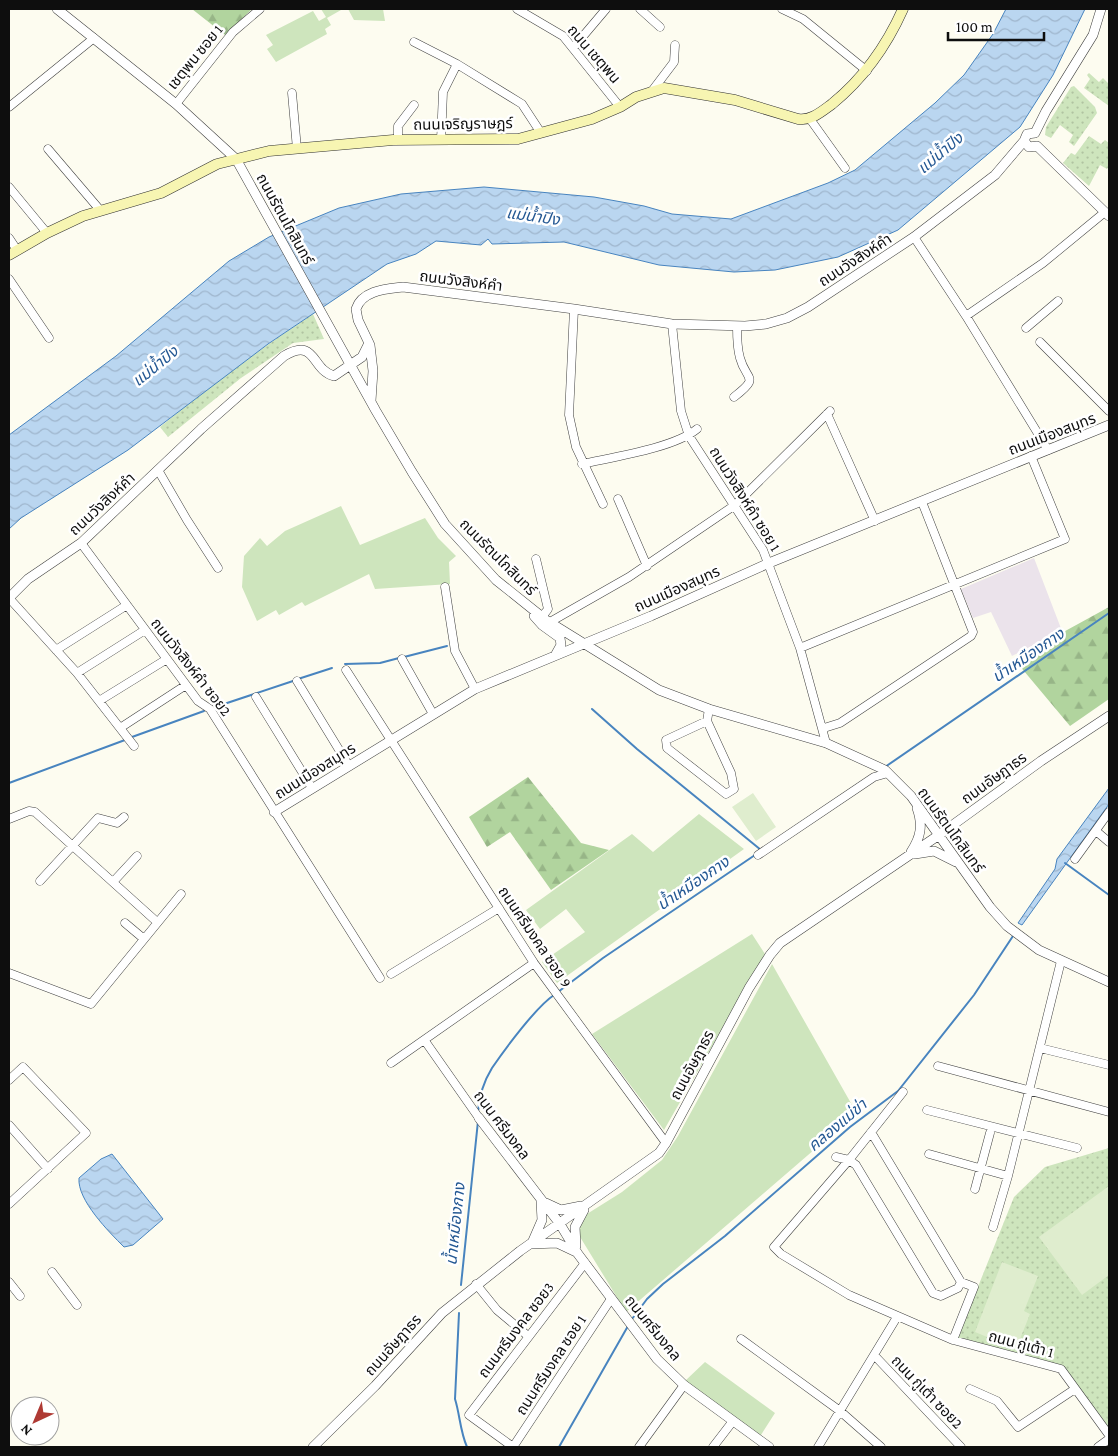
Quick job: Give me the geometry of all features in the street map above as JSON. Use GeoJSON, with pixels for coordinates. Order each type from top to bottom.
{"type":"FeatureCollection","features":[{"type":"Feature","properties":{"kind":"main road"},"geometry":{"type":"LineString","coordinates":[[810,120],[839,98],[867,71],[882,49],[903,9]]}},
{"type":"Feature","properties":{"kind":"main road","name":"ถนนเจริญราษฎร์"},"geometry":{"type":"LineString","coordinates":[[13,252],[47,233],[100,210],[161,193],[217,164],[269,151],[343,143],[398,140],[518,139],[592,119],[652,91],[676,89],[716,95],[798,119],[810,120]]}},
{"type":"Feature","properties":{"kind":"street","name":"ถนนรัตนโกสินทร์"},"geometry":{"type":"LineString","coordinates":[[57,9],[176,104],[236,159],[370,401],[445,524],[462,546],[523,603],[546,620],[659,690],[709,709],[826,743],[862,758],[886,772],[913,799],[990,907],[1020,936],[1062,961]]}},
{"type":"Feature","properties":{"kind":"street","name":"เชตุพน ซอย 1"},"geometry":{"type":"LineString","coordinates":[[176,104],[237,27],[260,9]]}},
{"type":"Feature","properties":{"kind":"street","name":"ถนน เชตุพน"},"geometry":{"type":"LineString","coordinates":[[517,9],[563,36],[620,107]]}},
{"type":"Feature","properties":{"kind":"street"},"geometry":{"type":"LineString","coordinates":[[574,48],[606,9]]}},
{"type":"Feature","properties":{"kind":"street"},"geometry":{"type":"LineString","coordinates":[[640,9],[660,27]]}},
{"type":"Feature","properties":{"kind":"street"},"geometry":{"type":"LineString","coordinates":[[782,9],[803,19],[867,71]]}},
{"type":"Feature","properties":{"kind":"street"},"geometry":{"type":"LineString","coordinates":[[1035,133],[1046,111],[1093,35],[1101,9]]}},
{"type":"Feature","properties":{"kind":"street"},"geometry":{"type":"LineString","coordinates":[[9,107],[94,38]]}},
{"type":"Feature","properties":{"kind":"street"},"geometry":{"type":"LineString","coordinates":[[414,42],[457,64],[522,104],[541,133]]}},
{"type":"Feature","properties":{"kind":"street"},"geometry":{"type":"LineString","coordinates":[[652,91],[674,62],[675,45]]}},
{"type":"Feature","properties":{"kind":"street"},"geometry":{"type":"LineString","coordinates":[[441,140],[443,92],[457,64]]}},
{"type":"Feature","properties":{"kind":"street"},"geometry":{"type":"LineString","coordinates":[[292,93],[297,149]]}},
{"type":"Feature","properties":{"kind":"street"},"geometry":{"type":"LineString","coordinates":[[398,140],[398,126],[414,105]]}},
{"type":"Feature","properties":{"kind":"street"},"geometry":{"type":"LineString","coordinates":[[810,120],[845,168]]}},
{"type":"Feature","properties":{"kind":"street"},"geometry":{"type":"LineString","coordinates":[[1035,133],[1027,134],[1024,141],[1029,147],[1037,146]]}},
{"type":"Feature","properties":{"kind":"street"},"geometry":{"type":"LineString","coordinates":[[1035,133],[1039,138],[1037,146]]}},
{"type":"Feature","properties":{"kind":"street","name":"ถนนวังสิงห์คำ"},"geometry":{"type":"LineString","coordinates":[[370,401],[373,371],[369,343],[358,320],[356,309],[361,299],[385,289],[403,288],[574,309],[672,324],[737,326],[766,324],[787,318],[827,295],[914,238],[995,174],[1024,141]]}},
{"type":"Feature","properties":{"kind":"street"},"geometry":{"type":"LineString","coordinates":[[966,316],[1107,214],[1037,146]]}},
{"type":"Feature","properties":{"kind":"street"},"geometry":{"type":"LineString","coordinates":[[48,149],[100,210]]}},
{"type":"Feature","properties":{"kind":"street"},"geometry":{"type":"LineString","coordinates":[[9,188],[47,233]]}},
{"type":"Feature","properties":{"kind":"street"},"geometry":{"type":"LineString","coordinates":[[9,238],[13,252]]}},
{"type":"Feature","properties":{"kind":"street"},"geometry":{"type":"LineString","coordinates":[[914,238],[966,316],[1048,450]]}},
{"type":"Feature","properties":{"kind":"street"},"geometry":{"type":"LineString","coordinates":[[9,279],[50,338]]}},
{"type":"Feature","properties":{"kind":"street"},"geometry":{"type":"LineString","coordinates":[[1026,328],[1058,301]]}},
{"type":"Feature","properties":{"kind":"street"},"geometry":{"type":"LineString","coordinates":[[574,309],[572,372],[568,402],[576,447],[582,464],[603,504]]}},
{"type":"Feature","properties":{"kind":"street","name":"ถนนวังสิงห์คำ ซอย 1"},"geometry":{"type":"LineString","coordinates":[[672,324],[681,411],[690,436],[705,463],[735,504],[769,563],[800,648],[824,728],[826,743]]}},
{"type":"Feature","properties":{"kind":"street"},"geometry":{"type":"LineString","coordinates":[[734,397],[749,386],[750,381],[750,376],[740,359],[737,326]]}},
{"type":"Feature","properties":{"kind":"street"},"geometry":{"type":"LineString","coordinates":[[1040,342],[1109,411]]}},
{"type":"Feature","properties":{"kind":"street"},"geometry":{"type":"LineString","coordinates":[[352,366],[365,354],[369,343]]}},
{"type":"Feature","properties":{"kind":"street","name":"ถนนวังสิงห์คำ"},"geometry":{"type":"LineString","coordinates":[[9,598],[28,579],[81,543],[201,429],[292,352],[300,349],[306,350],[325,371],[334,376],[352,366]]}},
{"type":"Feature","properties":{"kind":"street"},"geometry":{"type":"LineString","coordinates":[[546,620],[646,566],[735,504],[829,412],[875,521]]}},
{"type":"Feature","properties":{"kind":"street","name":"ถนนเมืองสมุทร"},"geometry":{"type":"LineString","coordinates":[[274,812],[475,689],[769,563],[1031,456],[1087,436],[1109,425]]}},
{"type":"Feature","properties":{"kind":"street"},"geometry":{"type":"LineString","coordinates":[[582,464],[650,448],[690,436],[698,429]]}},
{"type":"Feature","properties":{"kind":"street"},"geometry":{"type":"LineString","coordinates":[[800,648],[1066,539],[1031,456]]}},
{"type":"Feature","properties":{"kind":"street"},"geometry":{"type":"LineString","coordinates":[[158,470],[218,568]]}},
{"type":"Feature","properties":{"kind":"street"},"geometry":{"type":"LineString","coordinates":[[618,499],[646,566]]}},
{"type":"Feature","properties":{"kind":"street"},"geometry":{"type":"LineString","coordinates":[[824,728],[840,723],[971,636],[973,632],[922,502]]}},
{"type":"Feature","properties":{"kind":"street","name":"ถนนวังสิงห์คำ ซอย2"},"geometry":{"type":"LineString","coordinates":[[81,543],[198,701],[210,709],[380,978]]}},
{"type":"Feature","properties":{"kind":"street"},"geometry":{"type":"LineString","coordinates":[[536,559],[548,609],[546,620]]}},
{"type":"Feature","properties":{"kind":"street"},"geometry":{"type":"LineString","coordinates":[[445,587],[455,651],[475,689]]}},
{"type":"Feature","properties":{"kind":"street"},"geometry":{"type":"LineString","coordinates":[[9,598],[77,673],[134,746]]}},
{"type":"Feature","properties":{"kind":"street"},"geometry":{"type":"LineString","coordinates":[[523,603],[542,625],[560,638],[562,645],[556,654]]}},
{"type":"Feature","properties":{"kind":"street"},"geometry":{"type":"LineString","coordinates":[[56,650],[127,605]]}},
{"type":"Feature","properties":{"kind":"street"},"geometry":{"type":"LineString","coordinates":[[77,673],[145,630]]}},
{"type":"Feature","properties":{"kind":"street"},"geometry":{"type":"LineString","coordinates":[[99,701],[167,659]]}},
{"type":"Feature","properties":{"kind":"street"},"geometry":{"type":"LineString","coordinates":[[402,659],[433,714]]}},
{"type":"Feature","properties":{"kind":"street","name":"ถนนศรีมงคล ซอย 9"},"geometry":{"type":"LineString","coordinates":[[346,670],[534,963],[666,1143]]}},
{"type":"Feature","properties":{"kind":"street"},"geometry":{"type":"LineString","coordinates":[[297,681],[349,766]]}},
{"type":"Feature","properties":{"kind":"street"},"geometry":{"type":"LineString","coordinates":[[120,728],[186,685]]}},
{"type":"Feature","properties":{"kind":"street"},"geometry":{"type":"LineString","coordinates":[[256,698],[312,788]]}},
{"type":"Feature","properties":{"kind":"street"},"geometry":{"type":"LineString","coordinates":[[707,721],[666,740],[667,748],[726,794],[734,788],[731,773],[707,721],[709,709]]}},
{"type":"Feature","properties":{"kind":"street","name":"ถนนอัษฎาธร"},"geometry":{"type":"LineString","coordinates":[[313,1447],[375,1386],[442,1313],[476,1284],[649,1162],[666,1143],[749,988],[774,950],[940,835],[1041,761],[1109,716]]}},
{"type":"Feature","properties":{"kind":"street"},"geometry":{"type":"LineString","coordinates":[[758,855],[874,777],[886,772]]}},
{"type":"Feature","properties":{"kind":"street"},"geometry":{"type":"LineString","coordinates":[[910,855],[919,838],[922,825],[913,799]]}},
{"type":"Feature","properties":{"kind":"street"},"geometry":{"type":"LineString","coordinates":[[9,819],[29,811],[35,812],[157,922]]}},
{"type":"Feature","properties":{"kind":"street"},"geometry":{"type":"LineString","coordinates":[[1074,859],[1109,812]]}},
{"type":"Feature","properties":{"kind":"street"},"geometry":{"type":"LineString","coordinates":[[40,881],[98,818],[117,823],[124,817]]}},
{"type":"Feature","properties":{"kind":"street"},"geometry":{"type":"LineString","coordinates":[[1096,831],[1109,842]]}},
{"type":"Feature","properties":{"kind":"street"},"geometry":{"type":"LineString","coordinates":[[910,855],[934,851],[960,865]]}},
{"type":"Feature","properties":{"kind":"street"},"geometry":{"type":"LineString","coordinates":[[113,882],[137,856]]}},
{"type":"Feature","properties":{"kind":"street"},"geometry":{"type":"LineString","coordinates":[[9,973],[91,1004],[181,894]]}},
{"type":"Feature","properties":{"kind":"street"},"geometry":{"type":"LineString","coordinates":[[392,974],[499,908]]}},
{"type":"Feature","properties":{"kind":"street"},"geometry":{"type":"LineString","coordinates":[[125,924],[144,939]]}},
{"type":"Feature","properties":{"kind":"street"},"geometry":{"type":"LineString","coordinates":[[993,1227],[1008,1176],[1062,961],[1109,982]]}},
{"type":"Feature","properties":{"kind":"street"},"geometry":{"type":"LineString","coordinates":[[391,1063],[534,963]]}},
{"type":"Feature","properties":{"kind":"street","name":"ถนน ศรีมงคล"},"geometry":{"type":"LineString","coordinates":[[425,1041],[471,1108],[560,1224]]}},
{"type":"Feature","properties":{"kind":"street"},"geometry":{"type":"LineString","coordinates":[[1040,1048],[1109,1065]]}},
{"type":"Feature","properties":{"kind":"street"},"geometry":{"type":"LineString","coordinates":[[938,1066],[1109,1112]]}},
{"type":"Feature","properties":{"kind":"street"},"geometry":{"type":"LineString","coordinates":[[9,1080],[24,1067],[86,1133],[48,1169],[11,1198]]}},
{"type":"Feature","properties":{"kind":"street"},"geometry":{"type":"LineString","coordinates":[[849,1160],[903,1092]]}},
{"type":"Feature","properties":{"kind":"street"},"geometry":{"type":"LineString","coordinates":[[927,1110],[1077,1148]]}},
{"type":"Feature","properties":{"kind":"street"},"geometry":{"type":"LineString","coordinates":[[9,1125],[48,1169]]}},
{"type":"Feature","properties":{"kind":"street"},"geometry":{"type":"LineString","coordinates":[[871,1132],[961,1282],[974,1287],[952,1340]]}},
{"type":"Feature","properties":{"kind":"street"},"geometry":{"type":"LineString","coordinates":[[975,1189],[990,1133]]}},
{"type":"Feature","properties":{"kind":"street"},"geometry":{"type":"LineString","coordinates":[[929,1154],[1008,1176]]}},
{"type":"Feature","properties":{"kind":"street"},"geometry":{"type":"LineString","coordinates":[[836,1157],[849,1160],[856,1165],[933,1293],[941,1296],[958,1288],[961,1282]]}},
{"type":"Feature","properties":{"kind":"street","name":"ถนน กู่เต้า 1"},"geometry":{"type":"LineString","coordinates":[[849,1160],[774,1247],[781,1254],[835,1288],[897,1317],[952,1340],[1061,1369],[1109,1435]]}},
{"type":"Feature","properties":{"kind":"street"},"geometry":{"type":"LineString","coordinates":[[578,1254],[557,1243],[531,1244],[542,1220],[541,1200],[561,1210],[587,1205]]}},
{"type":"Feature","properties":{"kind":"street"},"geometry":{"type":"LineString","coordinates":[[578,1254],[574,1230],[587,1205]]}},
{"type":"Feature","properties":{"kind":"street","name":"ถนนศรีมงคล"},"geometry":{"type":"LineString","coordinates":[[560,1224],[578,1254],[657,1359],[684,1385],[769,1447]]}},
{"type":"Feature","properties":{"kind":"street","name":"ถนนศรีมงคล ซอย3"},"geometry":{"type":"LineString","coordinates":[[513,1447],[469,1415],[585,1263]]}},
{"type":"Feature","properties":{"kind":"street"},"geometry":{"type":"LineString","coordinates":[[52,1272],[77,1305]]}},
{"type":"Feature","properties":{"kind":"street"},"geometry":{"type":"LineString","coordinates":[[9,1282],[20,1296]]}},
{"type":"Feature","properties":{"kind":"street"},"geometry":{"type":"LineString","coordinates":[[476,1284],[497,1310],[528,1336]]}},
{"type":"Feature","properties":{"kind":"street","name":"ถนนศรีมงคล ซอย 1"},"geometry":{"type":"LineString","coordinates":[[513,1447],[611,1299]]}},
{"type":"Feature","properties":{"kind":"street"},"geometry":{"type":"LineString","coordinates":[[818,1447],[897,1317]]}},
{"type":"Feature","properties":{"kind":"street"},"geometry":{"type":"LineString","coordinates":[[741,1339],[840,1411],[881,1447]]}},
{"type":"Feature","properties":{"kind":"street","name":"ถนน กู่เต้า ซอย2"},"geometry":{"type":"LineString","coordinates":[[874,1355],[961,1447]]}},
{"type":"Feature","properties":{"kind":"street"},"geometry":{"type":"LineString","coordinates":[[639,1447],[684,1385]]}},
{"type":"Feature","properties":{"kind":"street"},"geometry":{"type":"LineString","coordinates":[[970,1389],[997,1401],[1018,1427],[1075,1389]]}},
{"type":"Feature","properties":{"kind":"street"},"geometry":{"type":"LineString","coordinates":[[713,1447],[733,1421]]}},
{"type":"Feature","properties":{"kind":"street"},"geometry":{"type":"LineString","coordinates":[[1098,1447],[1109,1439]]}},
{"type":"Feature","properties":{"kind":"shaded area"},"geometry":{"type":"Polygon","coordinates":[[[1034,558],[1062,631],[1012,656],[991,612],[973,618],[961,589],[1034,558]]]}},
{"type":"Feature","properties":{"kind":"green space"},"geometry":{"type":"Polygon","coordinates":[[[192,9],[252,9],[225,35],[192,9]]]}},
{"type":"Feature","properties":{"kind":"green space"},"geometry":{"type":"Polygon","coordinates":[[[321,9],[341,10],[327,18],[331,25],[325,29],[327,34],[276,62],[267,49],[273,45],[266,35],[313,11],[319,21],[326,17],[321,9]]]}},
{"type":"Feature","properties":{"kind":"green space"},"geometry":{"type":"Polygon","coordinates":[[[348,9],[383,9],[385,21],[354,20],[348,9]]]}},
{"type":"Feature","properties":{"kind":"green space"},"geometry":{"type":"Polygon","coordinates":[[[1089,73],[1099,82],[1103,78],[1109,84],[1109,106],[1084,88],[1090,79],[1087,75],[1089,73]]]}},
{"type":"Feature","properties":{"kind":"green space"},"geometry":{"type":"Polygon","coordinates":[[[1074,86],[1095,107],[1097,113],[1074,146],[1069,142],[1073,135],[1060,125],[1051,138],[1045,135],[1046,127],[1071,87],[1074,86]]]}},
{"type":"Feature","properties":{"kind":"green space"},"geometry":{"type":"Polygon","coordinates":[[[1089,136],[1101,144],[1105,140],[1109,143],[1109,166],[1107,169],[1100,165],[1089,186],[1063,163],[1071,153],[1075,155],[1089,136]]]}},
{"type":"Feature","properties":{"kind":"green space"},"geometry":{"type":"Polygon","coordinates":[[[313,314],[324,339],[293,343],[241,378],[168,437],[160,427],[235,368],[313,314]]]}},
{"type":"Feature","properties":{"kind":"green space"},"geometry":{"type":"Polygon","coordinates":[[[341,506],[360,545],[425,518],[438,538],[456,556],[449,562],[450,584],[375,589],[369,574],[305,606],[302,602],[279,615],[276,610],[257,621],[242,587],[244,556],[260,538],[267,546],[285,531],[341,506]]]}},
{"type":"Feature","properties":{"kind":"green space"},"geometry":{"type":"Polygon","coordinates":[[[1109,607],[1109,699],[1070,726],[1014,659],[1109,607]]]}},
{"type":"Feature","properties":{"kind":"green space"},"geometry":{"type":"Polygon","coordinates":[[[528,777],[581,843],[609,850],[551,890],[510,832],[487,847],[469,817],[528,777]]]}},
{"type":"Feature","properties":{"kind":"green space"},"geometry":{"type":"Polygon","coordinates":[[[753,793],[776,827],[756,841],[732,807],[753,793]]]}},
{"type":"Feature","properties":{"kind":"green space"},"geometry":{"type":"Polygon","coordinates":[[[699,814],[744,849],[557,983],[542,962],[585,932],[566,909],[540,929],[526,910],[632,834],[653,852],[699,814]]]}},
{"type":"Feature","properties":{"kind":"green space"},"geometry":{"type":"Polygon","coordinates":[[[752,934],[765,954],[664,1130],[592,1034],[752,934]]]}},
{"type":"Feature","properties":{"kind":"green space"},"geometry":{"type":"Polygon","coordinates":[[[772,964],[852,1105],[844,1124],[626,1312],[577,1232],[579,1219],[622,1192],[662,1160],[678,1136],[772,964]]]}},
{"type":"Feature","properties":{"kind":"green space"},"geometry":{"type":"Polygon","coordinates":[[[1109,1148],[1109,1429],[1063,1368],[957,1339],[1014,1197],[1045,1167],[1109,1148]]]}},
{"type":"Feature","properties":{"kind":"green space"},"geometry":{"type":"Polygon","coordinates":[[[1109,1186],[1109,1275],[1082,1295],[1039,1237],[1109,1186]]]}},
{"type":"Feature","properties":{"kind":"green space"},"geometry":{"type":"Polygon","coordinates":[[[1002,1262],[1038,1276],[1024,1311],[1030,1314],[1016,1349],[975,1332],[1002,1262]]]}},
{"type":"Feature","properties":{"kind":"green space"},"geometry":{"type":"Polygon","coordinates":[[[705,1362],[775,1413],[759,1438],[685,1381],[705,1362]]]}},
{"type":"Feature","properties":{"kind":"water","name":"แม่น้ำปิง"},"geometry":{"type":"Polygon","coordinates":[[[1006,9],[1085,9],[1053,75],[1020,127],[898,230],[838,257],[775,270],[734,272],[659,265],[564,242],[492,244],[488,239],[481,245],[436,241],[416,254],[387,264],[268,344],[128,450],[21,518],[9,529],[9,435],[116,356],[229,261],[269,237],[339,208],[401,194],[484,187],[594,197],[644,206],[672,214],[731,219],[828,183],[855,170],[935,103],[964,75],[993,34],[1006,9]]]}},
{"type":"Feature","properties":{"kind":"water"},"geometry":{"type":"Polygon","coordinates":[[[1109,788],[1109,804],[1022,925],[1018,923],[1055,869],[1057,859],[1109,788]]]}},
{"type":"Feature","properties":{"kind":"water"},"geometry":{"type":"Polygon","coordinates":[[[112,1154],[163,1219],[133,1245],[124,1247],[88,1206],[80,1187],[79,1178],[101,1159],[112,1154]]]}},
{"type":"Feature","properties":{"kind":"waterway","name":"น้ำเหมืองกาง"},"geometry":{"type":"LineString","coordinates":[[885,767],[1109,613]]}},
{"type":"Feature","properties":{"kind":"waterway"},"geometry":{"type":"LineString","coordinates":[[404,657],[447,646]]}},
{"type":"Feature","properties":{"kind":"waterway"},"geometry":{"type":"LineString","coordinates":[[345,664],[380,663],[399,658]]}},
{"type":"Feature","properties":{"kind":"waterway"},"geometry":{"type":"LineString","coordinates":[[298,679],[332,668]]}},
{"type":"Feature","properties":{"kind":"waterway"},"geometry":{"type":"LineString","coordinates":[[215,707],[293,681]]}},
{"type":"Feature","properties":{"kind":"waterway"},"geometry":{"type":"LineString","coordinates":[[592,709],[637,749],[761,850]]}},
{"type":"Feature","properties":{"kind":"waterway"},"geometry":{"type":"LineString","coordinates":[[132,737],[204,711]]}},
{"type":"Feature","properties":{"kind":"waterway"},"geometry":{"type":"LineString","coordinates":[[9,783],[125,740]]}},
{"type":"Feature","properties":{"kind":"waterway","name":"น้ำเหมืองกาง"},"geometry":{"type":"LineString","coordinates":[[558,992],[603,958],[755,855]]}},
{"type":"Feature","properties":{"kind":"waterway"},"geometry":{"type":"LineString","coordinates":[[1065,863],[1109,895]]}},
{"type":"Feature","properties":{"kind":"waterway","name":"คลองแม่ข่า"},"geometry":{"type":"LineString","coordinates":[[632,1319],[647,1299],[663,1284],[725,1236],[850,1127],[898,1091],[974,995],[1013,936]]}},
{"type":"Feature","properties":{"kind":"waterway","name":"น้ำเหมืองกาง"},"geometry":{"type":"LineString","coordinates":[[478,1112],[482,1089],[492,1068],[530,1018],[554,995]]}},
{"type":"Feature","properties":{"kind":"waterway","name":"น้ำเหมืองกาง"},"geometry":{"type":"LineString","coordinates":[[461,1285],[478,1121]]}},
{"type":"Feature","properties":{"kind":"waterway","name":"น้ำเหมืองกาง"},"geometry":{"type":"LineString","coordinates":[[459,1313],[455,1399],[467,1447]]}},
{"type":"Feature","properties":{"kind":"waterway","name":"คลองแม่ข่า"},"geometry":{"type":"LineString","coordinates":[[559,1447],[628,1326]]}}]}
